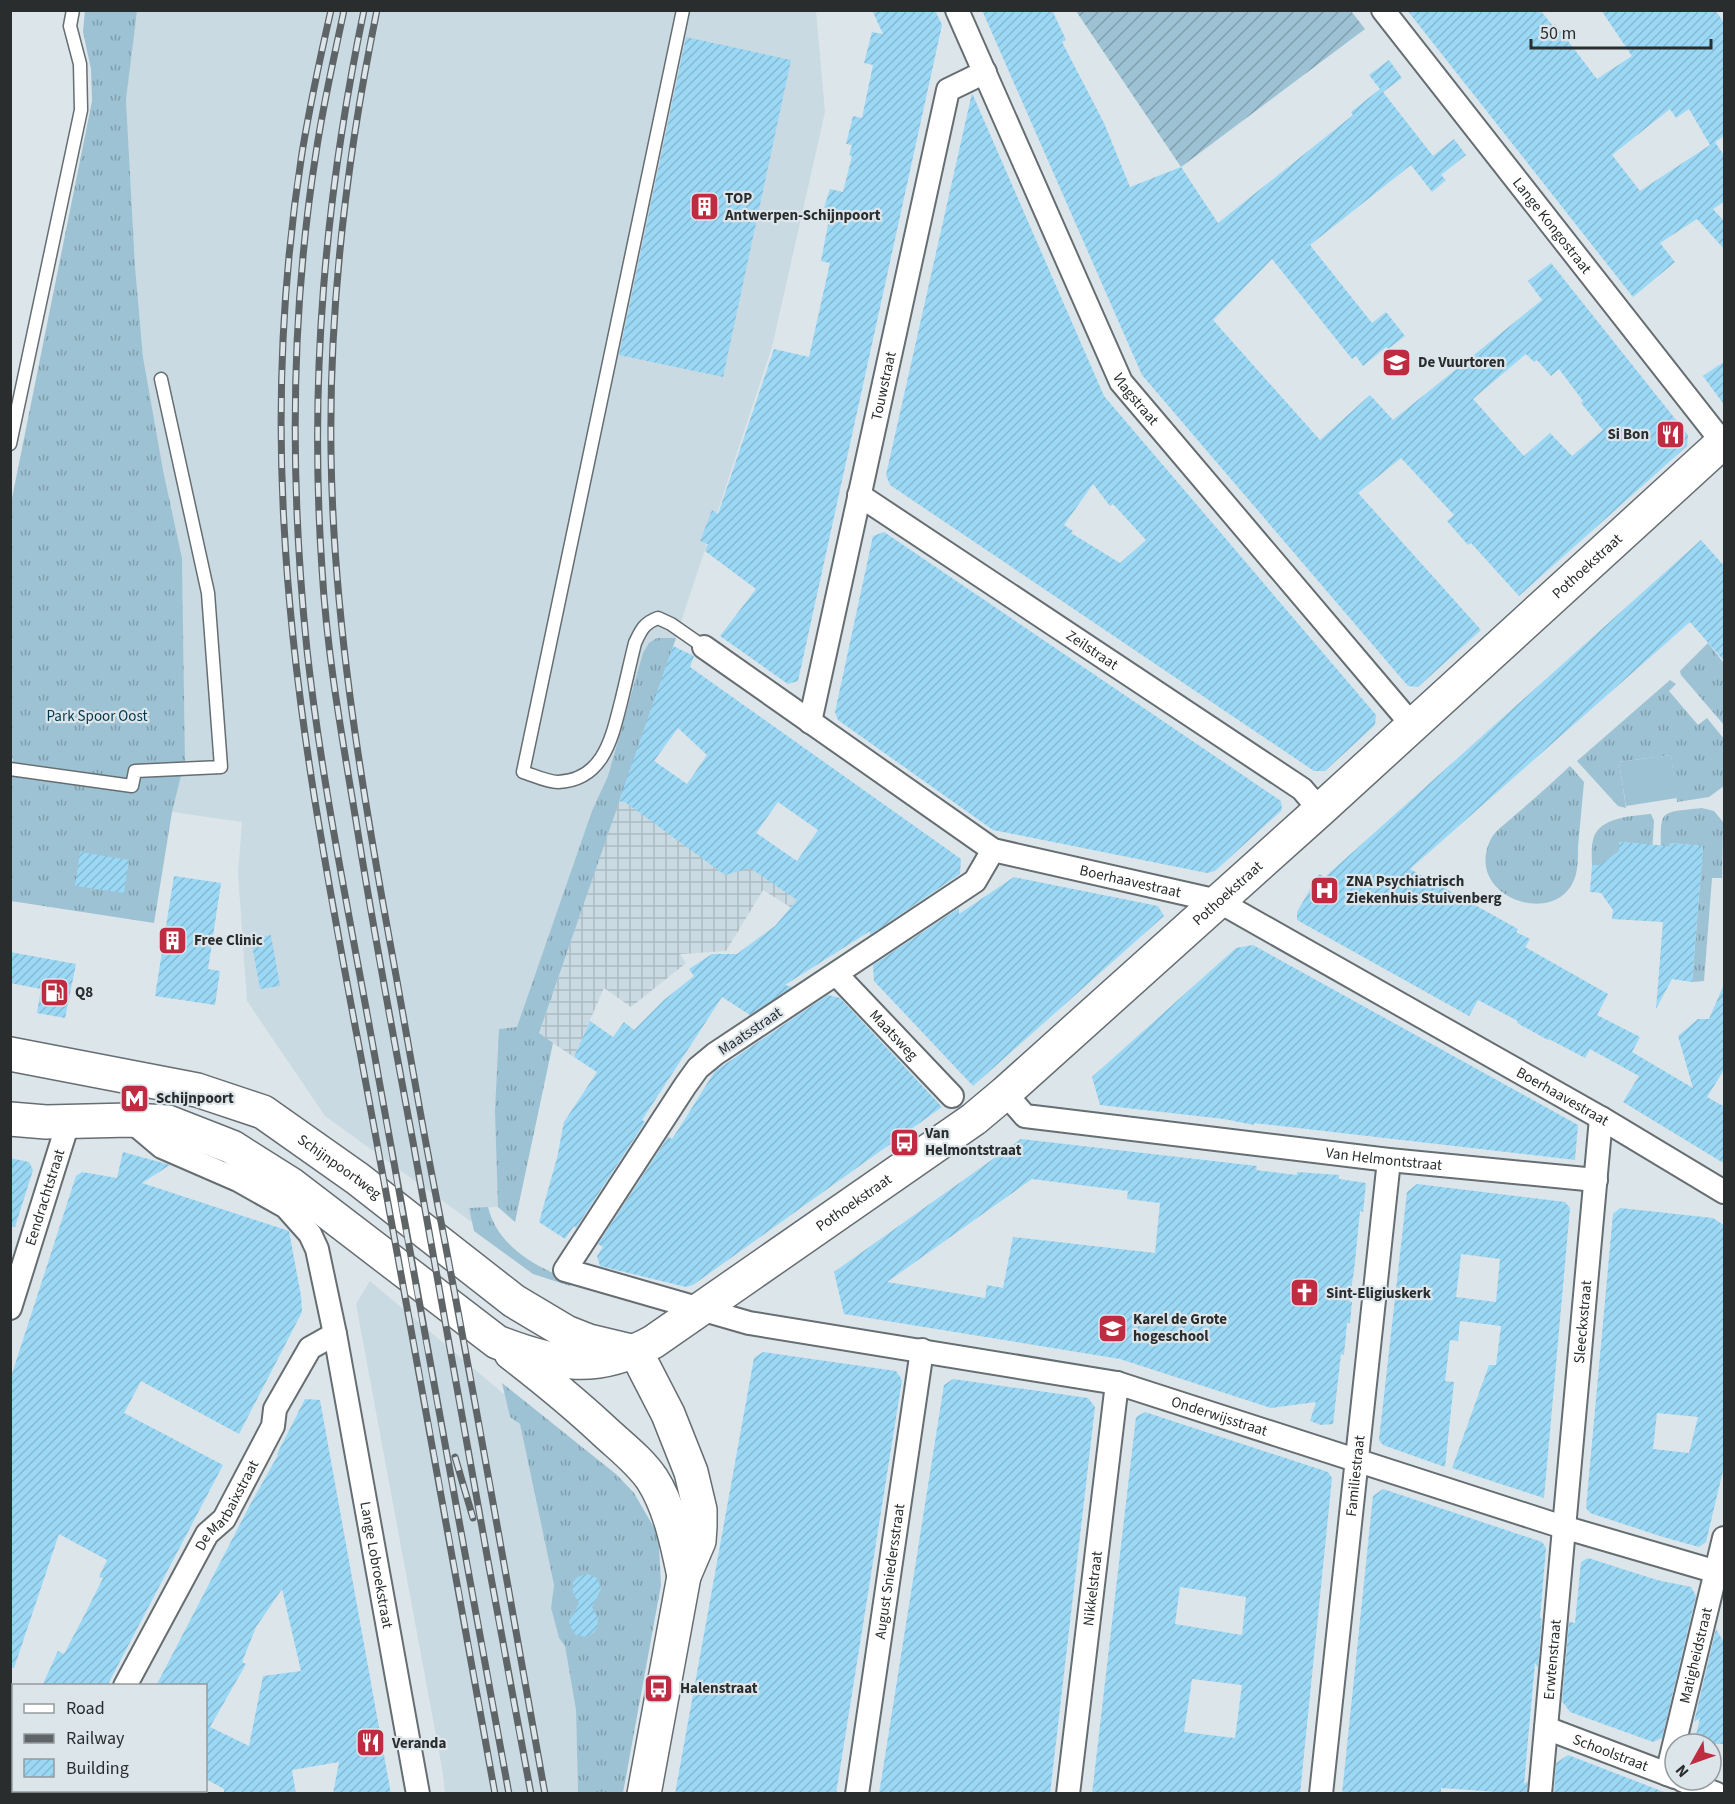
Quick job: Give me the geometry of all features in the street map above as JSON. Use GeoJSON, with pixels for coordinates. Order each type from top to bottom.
{"type":"FeatureCollection","features":[{"type":"Feature","properties":{"kind":"street","name":"Vlagstraat"},"geometry":{"type":"LineString","coordinates":[[957,10],[1121,382],[1413,726]]}},
{"type":"Feature","properties":{"kind":"street","name":"Lange Kongostraat"},"geometry":{"type":"LineString","coordinates":[[1383,10],[1724,442]]}},
{"type":"Feature","properties":{"kind":"street","name":"Touwstraat"},"geometry":{"type":"LineString","coordinates":[[810,722],[948,90],[985,72]]}},
{"type":"Feature","properties":{"kind":"street","name":"Pothoekstraat"},"geometry":{"type":"LineString","coordinates":[[701,1309],[974,1119],[1005,1093],[1724,442]]}},
{"type":"Feature","properties":{"kind":"street","name":"Zeilstraat"},"geometry":{"type":"LineString","coordinates":[[859,495],[1302,789],[1320,810]]}},
{"type":"Feature","properties":{"kind":"street","name":"Boerhaavestraat"},"geometry":{"type":"LineString","coordinates":[[704,646],[993,850],[1218,901],[1601,1118],[1725,1192]]}},
{"type":"Feature","properties":{"kind":"street","name":"Maatsstraat"},"geometry":{"type":"LineString","coordinates":[[701,1309],[565,1270],[698,1068],[715,1054],[975,881],[993,850]]}},
{"type":"Feature","properties":{"kind":"street","name":"Maatsweg"},"geometry":{"type":"LineString","coordinates":[[836,974],[952,1096]]}},
{"type":"Feature","properties":{"kind":"street","name":"Schijnpoortweg"},"geometry":{"type":"LineString","coordinates":[[10,1054],[197,1090],[263,1112],[358,1179],[489,1283],[530,1312],[566,1332],[636,1352]]}},
{"type":"Feature","properties":{"kind":"street","name":"Van Helmontstraat"},"geometry":{"type":"LineString","coordinates":[[1005,1093],[1025,1116],[1389,1160],[1596,1179]]}},
{"type":"Feature","properties":{"kind":"street","name":"Sleeckxstraat"},"geometry":{"type":"LineString","coordinates":[[1563,1527],[1601,1118]]}},
{"type":"Feature","properties":{"kind":"street"},"geometry":{"type":"LineString","coordinates":[[10,1119],[68,1123],[130,1120],[168,1122],[232,1147],[263,1165],[361,1236],[497,1342],[590,1417],[642,1466],[660,1493],[684,1576]]}},
{"type":"Feature","properties":{"kind":"street"},"geometry":{"type":"LineString","coordinates":[[130,1120],[162,1148],[212,1168],[262,1192],[286,1207],[300,1221],[310,1234],[317,1249],[335,1334]]}},
{"type":"Feature","properties":{"kind":"street","name":"Eendrachtstraat"},"geometry":{"type":"LineString","coordinates":[[10,1308],[68,1123]]}},
{"type":"Feature","properties":{"kind":"street","name":"Familiestraat"},"geometry":{"type":"LineString","coordinates":[[1321,1794],[1389,1160]]}},
{"type":"Feature","properties":{"kind":"street"},"geometry":{"type":"LineString","coordinates":[[497,1342],[532,1355],[578,1363],[604,1361],[636,1352],[701,1309]]}},
{"type":"Feature","properties":{"kind":"street","name":"Onderwijsstraat"},"geometry":{"type":"LineString","coordinates":[[701,1309],[749,1323],[1117,1383],[1563,1527],[1720,1573]]}},
{"type":"Feature","properties":{"kind":"street","name":"De Marbaixstraat"},"geometry":{"type":"LineString","coordinates":[[127,1684],[207,1534],[224,1519],[273,1426],[274,1409],[310,1348],[335,1334]]}},
{"type":"Feature","properties":{"kind":"street","name":"Lange Lobroekstraat"},"geometry":{"type":"LineString","coordinates":[[335,1334],[418,1794]]}},
{"type":"Feature","properties":{"kind":"street","name":"August Sniedersstraat"},"geometry":{"type":"LineString","coordinates":[[856,1794],[922,1350]]}},
{"type":"Feature","properties":{"kind":"street"},"geometry":{"type":"LineString","coordinates":[[636,1352],[668,1414],[691,1472],[697,1492],[700,1518],[699,1541],[684,1576],[644,1794]]}},
{"type":"Feature","properties":{"kind":"street","name":"Nikkelstraat"},"geometry":{"type":"LineString","coordinates":[[1068,1794],[1117,1383]]}},
{"type":"Feature","properties":{"kind":"street","name":"Erwtenstraat"},"geometry":{"type":"LineString","coordinates":[[1540,1794],[1563,1527]]}},
{"type":"Feature","properties":{"kind":"street","name":"Matigheidstraat"},"geometry":{"type":"LineString","coordinates":[[1685,1732],[1720,1573],[1725,1538]]}},
{"type":"Feature","properties":{"kind":"street","name":"Schoolstraat"},"geometry":{"type":"LineString","coordinates":[[1546,1728],[1663,1772]]}},
{"type":"Feature","properties":{"kind":"lane"},"geometry":{"type":"LineString","coordinates":[[10,444],[81,110],[80,64],[70,26],[73,10]]}},
{"type":"Feature","properties":{"kind":"lane"},"geometry":{"type":"LineString","coordinates":[[683,10],[523,772],[557,782],[574,778],[590,770],[603,757],[612,740],[635,643],[647,622],[658,618],[704,646]]}},
{"type":"Feature","properties":{"kind":"lane"},"geometry":{"type":"LineString","coordinates":[[10,769],[132,786],[135,771],[220,767],[208,593],[161,379]]}},
{"type":"Feature","properties":{"kind":"shaded area"},"geometry":{"type":"Polygon","coordinates":[[[137,11],[816,11],[825,112],[772,347],[673,646],[539,1034],[515,1222],[498,1207],[469,1208],[473,1223],[325,1116],[247,1001],[238,873],[242,822],[172,812],[185,760],[182,558],[163,470],[143,357],[135,266],[126,100],[137,11]]]}},
{"type":"Feature","properties":{"kind":"shaded area"},"geometry":{"type":"Polygon","coordinates":[[[637,749],[796,861],[844,947],[831,956],[806,917],[763,890],[726,951],[680,954],[686,963],[631,1007],[604,988],[574,1057],[539,1034],[637,749]]]}},
{"type":"Feature","properties":{"kind":"shaded area"},"geometry":{"type":"Polygon","coordinates":[[[370,1281],[505,1395],[510,1417],[520,1424],[554,1585],[551,1608],[559,1638],[565,1646],[576,1710],[578,1793],[445,1793],[356,1304],[370,1281]]]}},
{"type":"Feature","properties":{"kind":"green space","name":"Park Spoor Oost"},"geometry":{"type":"Polygon","coordinates":[[[85,10],[137,11],[126,100],[135,266],[143,357],[163,470],[182,558],[185,760],[172,812],[154,923],[11,901],[10,784],[13,759],[10,758],[11,503],[92,101],[91,69],[83,32],[85,10]]]}},
{"type":"Feature","properties":{"kind":"green space"},"geometry":{"type":"Polygon","coordinates":[[[1076,11],[1351,11],[1365,29],[1181,167],[1076,11]]]}},
{"type":"Feature","properties":{"kind":"green space"},"geometry":{"type":"Polygon","coordinates":[[[657,638],[676,638],[539,1033],[553,1043],[515,1222],[498,1207],[495,1111],[499,1029],[517,1027],[592,811],[608,776],[643,653],[649,643],[657,638]]]}},
{"type":"Feature","properties":{"kind":"green space"},"geometry":{"type":"Polygon","coordinates":[[[1708,643],[1724,661],[1724,725],[1680,671],[1708,643]]]}},
{"type":"Feature","properties":{"kind":"green space"},"geometry":{"type":"Polygon","coordinates":[[[1670,680],[1676,684],[1669,691],[1698,725],[1707,718],[1724,739],[1724,786],[1709,797],[1677,802],[1671,755],[1619,762],[1626,808],[1618,806],[1577,761],[1670,680]]]}},
{"type":"Feature","properties":{"kind":"green space"},"geometry":{"type":"Polygon","coordinates":[[[1671,755],[1677,798],[1626,806],[1619,762],[1671,755]]]}},
{"type":"Feature","properties":{"kind":"green space"},"geometry":{"type":"Polygon","coordinates":[[[1570,766],[1584,782],[1576,874],[1567,892],[1552,901],[1534,904],[1516,900],[1500,890],[1489,876],[1486,858],[1492,837],[1570,766]]]}},
{"type":"Feature","properties":{"kind":"green space"},"geometry":{"type":"Polygon","coordinates":[[[1702,808],[1714,811],[1723,822],[1722,878],[1712,878],[1704,981],[1692,982],[1703,846],[1670,843],[1669,855],[1661,854],[1661,829],[1662,821],[1669,813],[1702,808]]]}},
{"type":"Feature","properties":{"kind":"green space"},"geometry":{"type":"Polygon","coordinates":[[[1651,814],[1654,821],[1652,853],[1641,852],[1642,844],[1620,842],[1619,854],[1610,858],[1609,865],[1592,865],[1593,840],[1596,832],[1617,819],[1651,814]]]}},
{"type":"Feature","properties":{"kind":"green space"},"geometry":{"type":"Polygon","coordinates":[[[488,1207],[493,1221],[509,1244],[532,1262],[572,1281],[570,1286],[533,1274],[474,1231],[469,1208],[488,1207]]]}},
{"type":"Feature","properties":{"kind":"green space"},"geometry":{"type":"Polygon","coordinates":[[[502,1383],[617,1475],[634,1493],[656,1531],[661,1585],[623,1793],[578,1793],[576,1710],[565,1646],[559,1638],[551,1608],[554,1585],[520,1424],[510,1417],[502,1383]]]}},
{"type":"Feature","properties":{"kind":"building"},"geometry":{"type":"Polygon","coordinates":[[[872,10],[935,10],[942,25],[798,681],[788,684],[720,636],[756,589],[705,551],[708,544],[700,541],[712,510],[718,514],[774,349],[809,357],[830,263],[821,261],[831,209],[824,208],[830,189],[843,192],[852,156],[849,155],[852,145],[846,144],[853,116],[862,118],[873,65],[864,63],[872,32],[883,34],[872,10]]]}},
{"type":"Feature","properties":{"kind":"building"},"geometry":{"type":"Polygon","coordinates":[[[982,10],[1052,10],[1066,40],[1062,42],[1104,123],[1130,187],[1181,167],[1218,223],[1353,115],[1351,112],[1380,89],[1369,75],[1389,60],[1402,78],[1383,92],[1433,156],[1454,139],[1466,155],[1441,175],[1446,180],[1432,192],[1411,165],[1310,245],[1372,323],[1386,312],[1405,336],[1388,349],[1386,347],[1363,366],[1356,356],[1352,359],[1272,259],[1213,320],[1320,440],[1370,395],[1393,420],[1542,300],[1528,281],[1551,263],[1688,435],[1687,446],[1519,596],[1471,543],[1468,545],[1447,521],[1454,515],[1401,458],[1358,493],[1481,630],[1418,687],[1408,686],[1142,375],[982,10]],[[1526,354],[1473,399],[1524,456],[1550,433],[1572,456],[1603,430],[1581,403],[1583,401],[1559,369],[1551,376],[1537,360],[1534,362],[1526,354]]]}},
{"type":"Feature","properties":{"kind":"building"},"geometry":{"type":"Polygon","coordinates":[[[1407,10],[1540,10],[1553,26],[1555,24],[1597,79],[1632,56],[1601,10],[1715,10],[1725,24],[1725,135],[1715,142],[1725,157],[1725,201],[1713,209],[1725,222],[1725,250],[1697,219],[1660,243],[1675,262],[1633,297],[1407,10]],[[1670,109],[1612,155],[1640,191],[1710,145],[1689,109],[1676,118],[1670,109]]]}},
{"type":"Feature","properties":{"kind":"building","name":"TOP Antwerpen-Schijnpoort"},"geometry":{"type":"Polygon","coordinates":[[[686,37],[791,60],[723,377],[619,355],[686,37]]]}},
{"type":"Feature","properties":{"kind":"building"},"geometry":{"type":"Polygon","coordinates":[[[972,93],[1104,396],[1376,715],[1375,725],[1325,771],[1314,771],[890,485],[886,475],[972,93]],[[1093,484],[1064,525],[1073,531],[1071,533],[1120,563],[1146,540],[1113,504],[1110,506],[1093,484]]]}},
{"type":"Feature","properties":{"kind":"building"},"geometry":{"type":"Polygon","coordinates":[[[1725,361],[1725,406],[1703,376],[1725,361]]]}},
{"type":"Feature","properties":{"kind":"building"},"geometry":{"type":"Polygon","coordinates":[[[884,532],[1281,801],[1282,810],[1215,871],[1207,873],[993,830],[838,720],[835,712],[873,536],[884,532]]]}},
{"type":"Feature","properties":{"kind":"building"},"geometry":{"type":"Polygon","coordinates":[[[1701,540],[1725,567],[1725,662],[1690,622],[1410,869],[1518,929],[1516,932],[1530,939],[1525,947],[1608,994],[1597,1015],[1640,1037],[1632,1052],[1693,1088],[1678,1036],[1698,1019],[1709,1019],[1725,982],[1725,1068],[1707,1097],[1725,1107],[1725,1164],[1623,1102],[1639,1076],[1590,1049],[1585,1058],[1548,1040],[1478,1000],[1469,1016],[1297,920],[1297,912],[1319,874],[1325,877],[1701,540]]]}},
{"type":"Feature","properties":{"kind":"building"},"geometry":{"type":"Polygon","coordinates":[[[673,646],[694,656],[690,667],[961,859],[960,874],[870,935],[870,931],[785,985],[792,987],[750,1015],[722,997],[642,1120],[645,1122],[576,1228],[574,1226],[565,1239],[539,1222],[557,1158],[564,1122],[597,1072],[574,1057],[590,1021],[613,1037],[624,1022],[634,1030],[664,1000],[694,976],[689,969],[712,954],[737,954],[775,926],[797,900],[750,868],[725,875],[625,802],[619,801],[673,646]],[[678,728],[654,761],[687,784],[707,755],[678,728]],[[778,802],[756,833],[797,861],[818,830],[778,802]]]}},
{"type":"Feature","properties":{"kind":"building"},"geometry":{"type":"Polygon","coordinates":[[[1619,842],[1703,846],[1692,982],[1672,979],[1656,1009],[1663,922],[1612,919],[1613,910],[1601,893],[1590,892],[1592,865],[1600,865],[1619,851],[1619,842]]]}},
{"type":"Feature","properties":{"kind":"building"},"geometry":{"type":"Polygon","coordinates":[[[80,852],[129,860],[124,893],[75,886],[80,852]]]}},
{"type":"Feature","properties":{"kind":"building","name":"Free Clinic"},"geometry":{"type":"Polygon","coordinates":[[[174,876],[221,883],[208,969],[220,971],[215,1005],[155,996],[174,876]]]}},
{"type":"Feature","properties":{"kind":"building"},"geometry":{"type":"Polygon","coordinates":[[[1014,877],[1158,906],[1164,916],[973,1086],[874,981],[873,965],[959,908],[959,914],[1014,877]]]}},
{"type":"Feature","properties":{"kind":"building"},"geometry":{"type":"Polygon","coordinates":[[[271,935],[280,986],[260,989],[251,939],[271,935]]]}},
{"type":"Feature","properties":{"kind":"building"},"geometry":{"type":"Polygon","coordinates":[[[1253,945],[1578,1125],[1575,1160],[1254,1123],[1254,1125],[1224,1119],[1100,1105],[1092,1077],[1236,948],[1253,945]]]}},
{"type":"Feature","properties":{"kind":"building"},"geometry":{"type":"Polygon","coordinates":[[[10,952],[76,964],[65,1018],[37,1013],[41,989],[10,983],[10,952]]]}},
{"type":"Feature","properties":{"kind":"building"},"geometry":{"type":"Polygon","coordinates":[[[828,995],[840,998],[942,1107],[693,1285],[686,1287],[600,1266],[597,1256],[603,1247],[598,1244],[668,1137],[672,1139],[715,1071],[828,995]]]}},
{"type":"Feature","properties":{"kind":"building"},"geometry":{"type":"Polygon","coordinates":[[[1021,1139],[1257,1166],[1256,1170],[1297,1175],[1297,1172],[1339,1175],[1339,1179],[1366,1183],[1363,1212],[1360,1211],[1349,1301],[1352,1302],[1350,1323],[1347,1323],[1344,1355],[1341,1354],[1333,1424],[1321,1425],[1310,1421],[1316,1402],[1271,1408],[1120,1359],[844,1314],[834,1272],[1021,1139]],[[1032,1179],[887,1282],[985,1298],[987,1285],[1003,1288],[1013,1237],[1155,1253],[1160,1203],[1127,1199],[1128,1191],[1032,1179]]]}},
{"type":"Feature","properties":{"kind":"building"},"geometry":{"type":"Polygon","coordinates":[[[123,1152],[170,1165],[142,1183],[289,1231],[302,1312],[239,1434],[141,1381],[124,1413],[223,1465],[108,1684],[43,1684],[58,1651],[64,1654],[85,1614],[103,1578],[99,1577],[107,1560],[59,1534],[14,1668],[10,1668],[10,1380],[76,1176],[82,1172],[117,1178],[123,1152]]]}},
{"type":"Feature","properties":{"kind":"building"},"geometry":{"type":"Polygon","coordinates":[[[10,1158],[29,1162],[33,1170],[15,1227],[10,1227],[10,1158]]]}},
{"type":"Feature","properties":{"kind":"building"},"geometry":{"type":"Polygon","coordinates":[[[1417,1184],[1565,1202],[1570,1208],[1544,1498],[1452,1468],[1489,1365],[1496,1365],[1501,1326],[1460,1321],[1458,1341],[1450,1340],[1445,1381],[1454,1382],[1445,1467],[1383,1445],[1379,1440],[1407,1192],[1417,1184]],[[1461,1254],[1456,1297],[1496,1302],[1500,1259],[1461,1254]]]}},
{"type":"Feature","properties":{"kind":"building"},"geometry":{"type":"Polygon","coordinates":[[[1620,1208],[1713,1218],[1725,1226],[1725,1462],[1706,1542],[1699,1547],[1590,1513],[1586,1508],[1613,1214],[1620,1208]],[[1657,1413],[1653,1449],[1689,1453],[1698,1417],[1657,1413]]]}},
{"type":"Feature","properties":{"kind":"building"},"geometry":{"type":"Polygon","coordinates":[[[763,1352],[896,1371],[902,1380],[836,1794],[675,1794],[754,1358],[763,1352]]]}},
{"type":"Feature","properties":{"kind":"building"},"geometry":{"type":"Polygon","coordinates":[[[953,1379],[1088,1398],[1095,1407],[1050,1794],[879,1794],[944,1385],[953,1379]]]}},
{"type":"Feature","properties":{"kind":"building"},"geometry":{"type":"Polygon","coordinates":[[[305,1399],[320,1400],[391,1794],[333,1794],[339,1762],[292,1770],[296,1794],[224,1794],[224,1789],[207,1780],[207,1684],[157,1684],[278,1455],[305,1399]],[[282,1589],[256,1627],[242,1662],[246,1664],[210,1727],[249,1746],[263,1676],[301,1671],[282,1589]]]}},
{"type":"Feature","properties":{"kind":"building"},"geometry":{"type":"Polygon","coordinates":[[[1145,1412],[1328,1472],[1332,1478],[1300,1794],[1092,1794],[1136,1417],[1145,1412]],[[1180,1587],[1175,1624],[1242,1635],[1246,1597],[1180,1587]],[[1192,1679],[1184,1732],[1235,1738],[1242,1685],[1192,1679]]]}},
{"type":"Feature","properties":{"kind":"building"},"geometry":{"type":"Polygon","coordinates":[[[1383,1489],[1542,1542],[1546,1548],[1538,1667],[1535,1663],[1524,1784],[1528,1781],[1527,1794],[1441,1788],[1441,1794],[1342,1794],[1373,1496],[1383,1489]]]}},
{"type":"Feature","properties":{"kind":"building"},"geometry":{"type":"Polygon","coordinates":[[[1588,1558],[1657,1580],[1691,1587],[1696,1596],[1662,1738],[1653,1742],[1570,1712],[1562,1701],[1569,1622],[1575,1623],[1581,1562],[1588,1558]]]}},
{"type":"Feature","properties":{"kind":"building"},"geometry":{"type":"Polygon","coordinates":[[[587,1574],[597,1578],[601,1589],[592,1607],[598,1619],[597,1628],[586,1637],[576,1635],[569,1622],[579,1603],[573,1593],[573,1582],[578,1577],[587,1574]]]}},
{"type":"Feature","properties":{"kind":"building"},"geometry":{"type":"Polygon","coordinates":[[[1716,1629],[1725,1644],[1725,1744],[1723,1744],[1723,1732],[1697,1732],[1700,1718],[1694,1722],[1716,1629]]]}},
{"type":"Feature","properties":{"kind":"building"},"geometry":{"type":"Polygon","coordinates":[[[1568,1755],[1664,1792],[1663,1794],[1554,1794],[1556,1763],[1568,1755]]]}},
{"type":"Feature","properties":{"kind":"railway"},"geometry":{"type":"LineString","coordinates":[[331,10],[302,153],[286,291],[281,431],[284,524],[290,604],[298,684],[322,843],[495,1794]]}},
{"type":"Feature","properties":{"kind":"railway"},"geometry":{"type":"LineString","coordinates":[[344,10],[316,153],[301,277],[295,401],[301,588],[321,758],[509,1794]]}},
{"type":"Feature","properties":{"kind":"railway"},"geometry":{"type":"LineString","coordinates":[[364,10],[350,80],[330,219],[319,358],[318,498],[324,601],[336,695],[369,901],[531,1794]]}},
{"type":"Feature","properties":{"kind":"railway"},"geometry":{"type":"LineString","coordinates":[[377,10],[349,175],[333,340],[331,451],[337,574],[358,756],[378,877],[545,1794]]}},
{"type":"Feature","properties":{"kind":"railway"},"geometry":{"type":"LineString","coordinates":[[455,1457],[473,1518]]}},
{"type":"Feature","properties":{"kind":"place","name":"TOP Antwerpen-Schijnpoort"},"geometry":{"type":"Point","coordinates":[704,207]}},
{"type":"Feature","properties":{"kind":"place","name":"De Vuurtoren"},"geometry":{"type":"Point","coordinates":[1397,362]}},
{"type":"Feature","properties":{"kind":"place","name":"Si Bon"},"geometry":{"type":"Point","coordinates":[1670,434]}},
{"type":"Feature","properties":{"kind":"place","name":"ZNA Psychiatrisch Ziekenhuis Stuivenberg"},"geometry":{"type":"Point","coordinates":[1325,890]}},
{"type":"Feature","properties":{"kind":"place","name":"Free Clinic"},"geometry":{"type":"Point","coordinates":[173,940]}},
{"type":"Feature","properties":{"kind":"place","name":"Q8"},"geometry":{"type":"Point","coordinates":[54,992]}},
{"type":"Feature","properties":{"kind":"place","name":"Schijnpoort"},"geometry":{"type":"Point","coordinates":[135,1098]}},
{"type":"Feature","properties":{"kind":"place","name":"Van Helmontstraat"},"geometry":{"type":"Point","coordinates":[904,1142]}},
{"type":"Feature","properties":{"kind":"place","name":"Sint-Eligiuskerk"},"geometry":{"type":"Point","coordinates":[1305,1293]}},
{"type":"Feature","properties":{"kind":"place","name":"Karel de Grote hogeschool"},"geometry":{"type":"Point","coordinates":[1112,1328]}},
{"type":"Feature","properties":{"kind":"place","name":"Halenstraat"},"geometry":{"type":"Point","coordinates":[659,1688]}},
{"type":"Feature","properties":{"kind":"place","name":"Veranda"},"geometry":{"type":"Point","coordinates":[371,1743]}}]}
